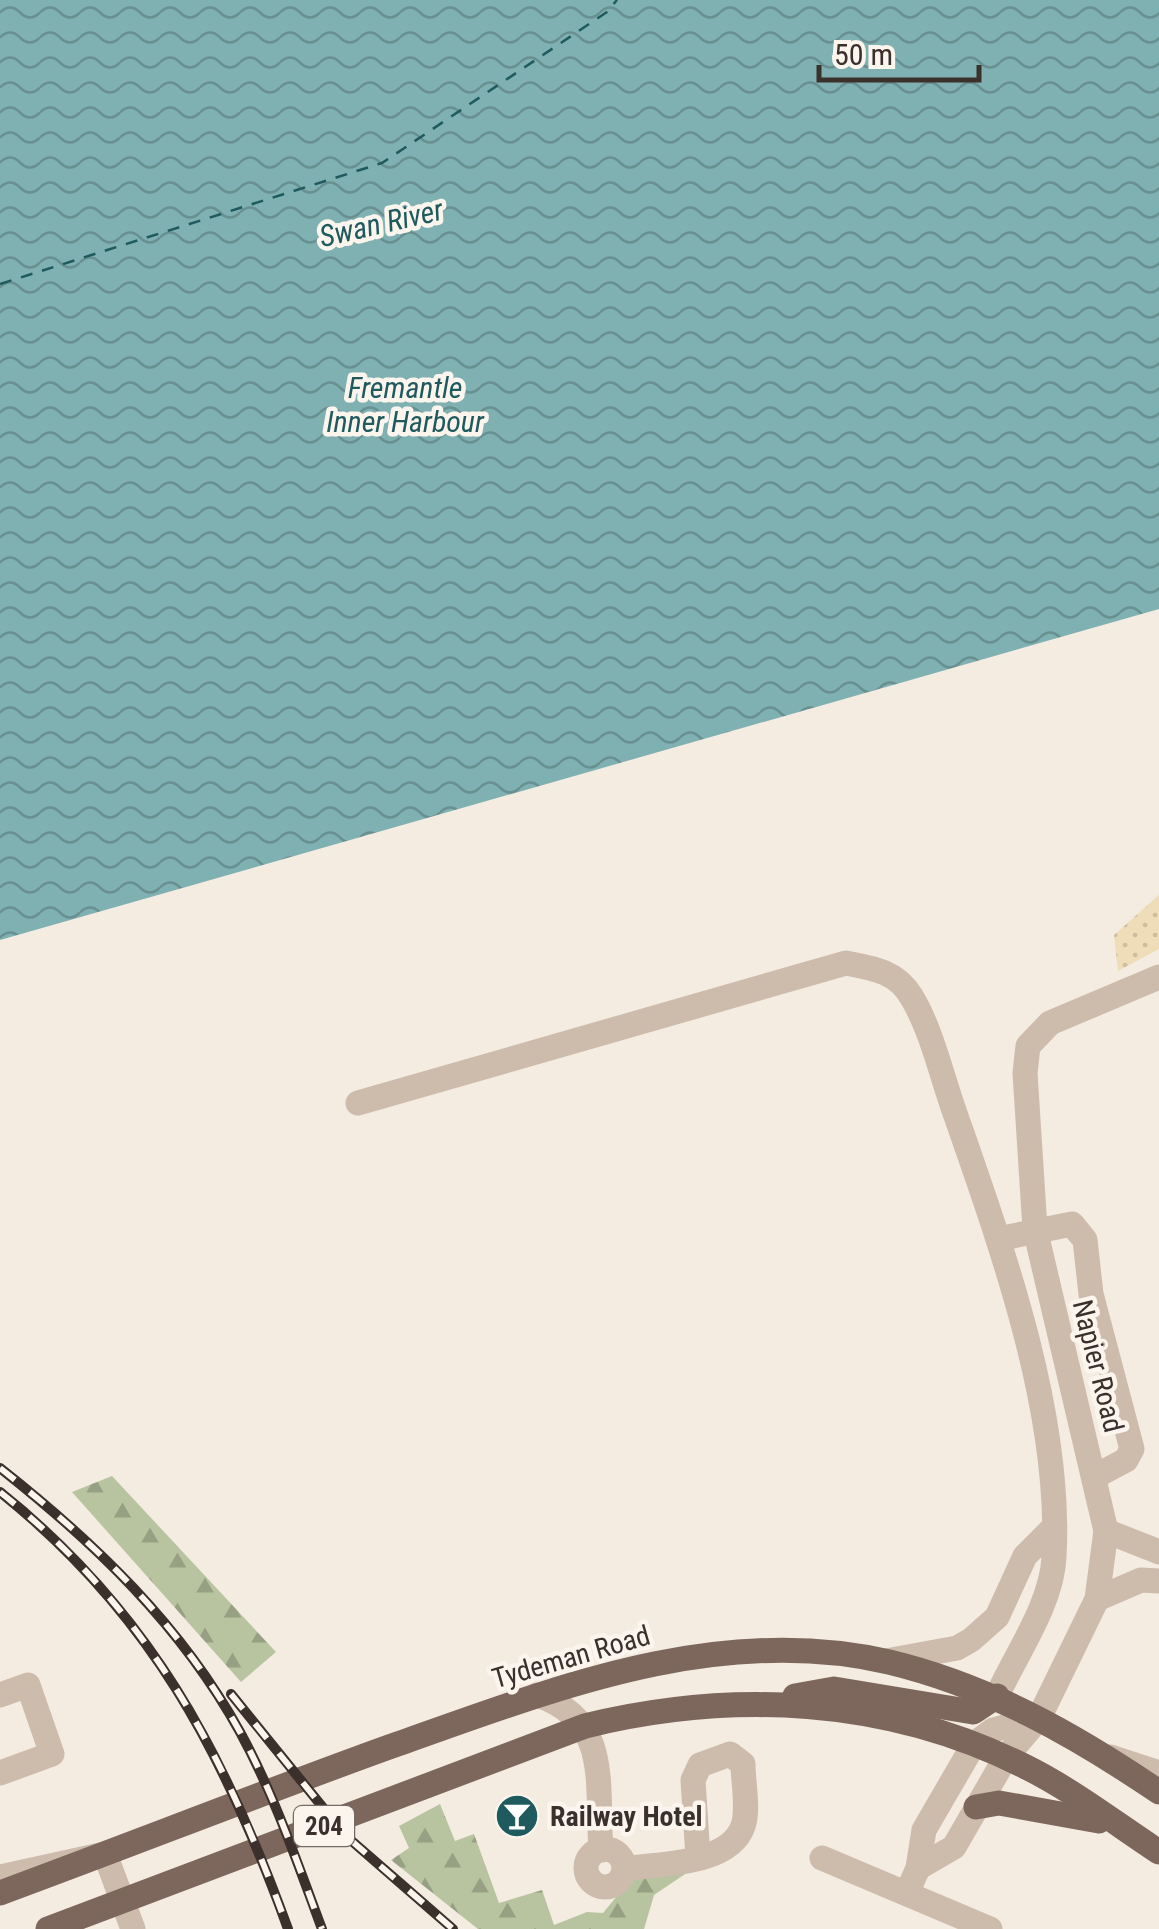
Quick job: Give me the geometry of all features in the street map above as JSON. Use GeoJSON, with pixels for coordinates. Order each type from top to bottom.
{"type":"FeatureCollection","features":[{"type":"Feature","properties":{"kind":"main road","name":"Tydeman Road"},"geometry":{"type":"LineString","coordinates":[[0,1893],[536,1695],[669,1660],[714,1654],[800,1652],[886,1662],[997,1696],[1105,1756],[1159,1792]]}},
{"type":"Feature","properties":{"kind":"main road"},"geometry":{"type":"LineString","coordinates":[[760,1702],[834,1689],[972,1712],[997,1696]]}},
{"type":"Feature","properties":{"kind":"main road","name":"204"},"geometry":{"type":"LineString","coordinates":[[48,1929],[585,1726],[654,1709],[760,1702],[863,1714],[974,1744],[1006,1757],[1159,1852]]}},
{"type":"Feature","properties":{"kind":"main road"},"geometry":{"type":"LineString","coordinates":[[976,1807],[999,1803],[1046,1808],[1119,1826]]}},
{"type":"Feature","properties":{"kind":"street"},"geometry":{"type":"LineString","coordinates":[[358,1103],[846,963],[884,970],[910,994],[998,1239],[1052,1452],[1054,1557],[1047,1588],[997,1696]]}},
{"type":"Feature","properties":{"kind":"street","name":"Napier Road"},"geometry":{"type":"LineString","coordinates":[[918,1868],[954,1847],[1006,1757],[1039,1718],[1097,1600],[1106,1531],[1035,1229],[1025,1073],[1028,1046],[1050,1023],[1159,977]]}},
{"type":"Feature","properties":{"kind":"street"},"geometry":{"type":"LineString","coordinates":[[998,1239],[1072,1224],[1085,1240],[1091,1294],[1132,1449],[1126,1460],[1094,1477]]}},
{"type":"Feature","properties":{"kind":"street"},"geometry":{"type":"LineString","coordinates":[[886,1662],[957,1648],[972,1640],[997,1617],[1024,1556],[1052,1529]]}},
{"type":"Feature","properties":{"kind":"street"},"geometry":{"type":"LineString","coordinates":[[1106,1531],[1159,1552]]}},
{"type":"Feature","properties":{"kind":"street"},"geometry":{"type":"LineString","coordinates":[[1097,1600],[1141,1580],[1159,1581]]}},
{"type":"Feature","properties":{"kind":"street"},"geometry":{"type":"LineString","coordinates":[[0,1695],[28,1685],[52,1754],[0,1773]]}},
{"type":"Feature","properties":{"kind":"street"},"geometry":{"type":"LineString","coordinates":[[536,1695],[572,1711],[585,1726],[598,1771],[601,1850],[588,1860],[586,1871],[591,1881],[608,1886],[619,1880],[624,1869],[698,1857]]}},
{"type":"Feature","properties":{"kind":"street"},"geometry":{"type":"LineString","coordinates":[[907,1893],[918,1868],[924,1830],[974,1744],[993,1730],[1039,1718]]}},
{"type":"Feature","properties":{"kind":"street"},"geometry":{"type":"LineString","coordinates":[[1105,1756],[1159,1773]]}},
{"type":"Feature","properties":{"kind":"street"},"geometry":{"type":"LineString","coordinates":[[0,1877],[105,1854],[133,1929]]}},
{"type":"Feature","properties":{"kind":"street"},"geometry":{"type":"LineString","coordinates":[[822,1858],[990,1929]]}},
{"type":"Feature","properties":{"kind":"green space"},"geometry":{"type":"Polygon","coordinates":[[[112,1476],[276,1652],[241,1682],[72,1492],[112,1476]]]}},
{"type":"Feature","properties":{"kind":"green space"},"geometry":{"type":"Polygon","coordinates":[[[440,1804],[455,1841],[474,1834],[499,1903],[542,1890],[554,1925],[587,1912],[603,1913],[639,1869],[694,1868],[654,1895],[644,1929],[478,1929],[391,1860],[409,1848],[399,1826],[440,1804]]]}},
{"type":"Feature","properties":{"kind":"sand"},"geometry":{"type":"Polygon","coordinates":[[[1159,895],[1159,949],[1118,971],[1114,935],[1159,895]]]}},
{"type":"Feature","properties":{"kind":"water","name":"Fremantle Inner Harbour"},"geometry":{"type":"Polygon","coordinates":[[[0,0],[1159,0],[1159,609],[0,940],[0,0]]]}},
{"type":"Feature","properties":{"kind":"ferry route"},"geometry":{"type":"LineString","coordinates":[[0,284],[382,163],[607,12],[617,0]]}},
{"type":"Feature","properties":{"kind":"railway"},"geometry":{"type":"LineString","coordinates":[[0,1468],[134,1588],[217,1693],[264,1780],[322,1929]]}},
{"type":"Feature","properties":{"kind":"railway"},"geometry":{"type":"LineString","coordinates":[[0,1492],[53,1538],[99,1586],[176,1689],[237,1803],[288,1929]]}},
{"type":"Feature","properties":{"kind":"railway"},"geometry":{"type":"LineString","coordinates":[[231,1694],[346,1836],[453,1929]]}},
{"type":"Feature","properties":{"kind":"place","name":"Railway Hotel"},"geometry":{"type":"Point","coordinates":[517,1816]}},
{"type":"Feature","properties":{"kind":"water label","name":"Swan River"},"geometry":{"type":"Point","coordinates":[381,223]}}]}
